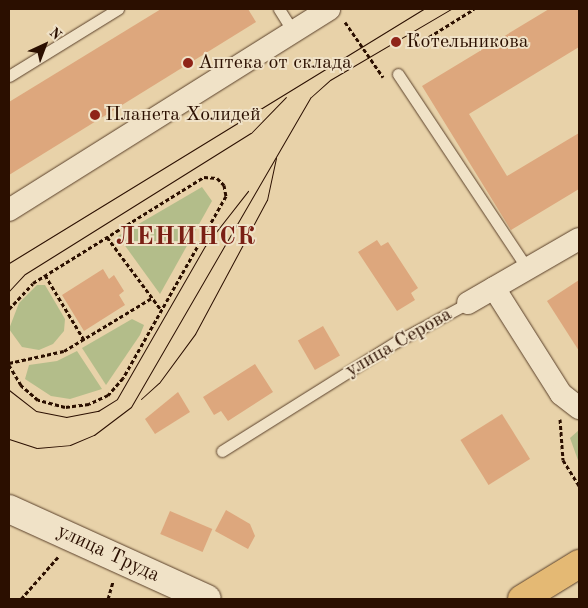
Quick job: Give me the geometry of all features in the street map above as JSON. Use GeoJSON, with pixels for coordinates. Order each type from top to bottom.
{"type":"FeatureCollection","features":[{"type":"Feature","properties":{"kind":"main road","name":"улица Труда"},"geometry":{"type":"LineString","coordinates":[[9,509],[206,599]]}},
{"type":"Feature","properties":{"kind":"main road"},"geometry":{"type":"LineString","coordinates":[[522,599],[579,564]]}},
{"type":"Feature","properties":{"kind":"street"},"geometry":{"type":"LineString","coordinates":[[9,210],[293,31],[335,13]]}},
{"type":"Feature","properties":{"kind":"street","name":"улица Серова"},"geometry":{"type":"LineString","coordinates":[[468,303],[579,239]]}},
{"type":"Feature","properties":{"kind":"street"},"geometry":{"type":"LineString","coordinates":[[494,288],[561,394],[579,408]]}},
{"type":"Feature","properties":{"kind":"lane"},"geometry":{"type":"LineString","coordinates":[[9,76],[118,9]]}},
{"type":"Feature","properties":{"kind":"lane"},"geometry":{"type":"LineString","coordinates":[[279,9],[293,31]]}},
{"type":"Feature","properties":{"kind":"lane"},"geometry":{"type":"LineString","coordinates":[[398,74],[528,270]]}},
{"type":"Feature","properties":{"kind":"lane","name":"улица Серова"},"geometry":{"type":"LineString","coordinates":[[222,451],[396,342],[468,303]]}},
{"type":"Feature","properties":{"kind":"path"},"geometry":{"type":"LineString","coordinates":[[429,37],[474,9]]}},
{"type":"Feature","properties":{"kind":"path"},"geometry":{"type":"LineString","coordinates":[[335,13],[380,78],[398,74]]}},
{"type":"Feature","properties":{"kind":"path"},"geometry":{"type":"LineString","coordinates":[[9,309],[45,275],[204,176],[217,178],[224,185],[226,196],[123,378],[108,395],[89,404],[65,407],[38,400],[21,386],[9,364],[64,351],[152,298]]}},
{"type":"Feature","properties":{"kind":"path"},"geometry":{"type":"LineString","coordinates":[[107,237],[162,311]]}},
{"type":"Feature","properties":{"kind":"path"},"geometry":{"type":"LineString","coordinates":[[45,275],[84,340]]}},
{"type":"Feature","properties":{"kind":"path"},"geometry":{"type":"LineString","coordinates":[[561,394],[559,436],[564,460],[579,486]]}},
{"type":"Feature","properties":{"kind":"path"},"geometry":{"type":"LineString","coordinates":[[108,599],[116,572]]}},
{"type":"Feature","properties":{"kind":"green space"},"geometry":{"type":"Polygon","coordinates":[[[202,187],[212,201],[160,294],[118,236],[202,187]]]}},
{"type":"Feature","properties":{"kind":"green space"},"geometry":{"type":"Polygon","coordinates":[[[37,285],[45,285],[65,319],[64,331],[53,344],[39,350],[22,347],[9,329],[19,303],[37,285]]]}},
{"type":"Feature","properties":{"kind":"green space"},"geometry":{"type":"Polygon","coordinates":[[[132,319],[144,325],[140,335],[106,385],[82,348],[132,319]]]}},
{"type":"Feature","properties":{"kind":"green space"},"geometry":{"type":"Polygon","coordinates":[[[77,351],[102,389],[70,399],[51,396],[25,379],[29,365],[57,361],[77,351]]]}},
{"type":"Feature","properties":{"kind":"green space"},"geometry":{"type":"Polygon","coordinates":[[[579,430],[579,463],[570,438],[579,430]]]}},
{"type":"Feature","properties":{"kind":"building"},"geometry":{"type":"Polygon","coordinates":[[[161,9],[248,9],[256,22],[9,175],[9,102],[161,9]]]}},
{"type":"Feature","properties":{"kind":"building"},"geometry":{"type":"Polygon","coordinates":[[[549,9],[579,9],[579,47],[469,114],[507,176],[579,133],[579,189],[511,230],[422,86],[549,9]]]}},
{"type":"Feature","properties":{"kind":"building"},"geometry":{"type":"Polygon","coordinates":[[[377,240],[381,246],[388,242],[418,288],[411,293],[415,300],[397,311],[358,252],[377,240]]]}},
{"type":"Feature","properties":{"kind":"building"},"geometry":{"type":"Polygon","coordinates":[[[103,269],[109,279],[114,275],[124,291],[119,295],[125,305],[84,331],[62,295],[103,269]]]}},
{"type":"Feature","properties":{"kind":"building"},"geometry":{"type":"Polygon","coordinates":[[[579,280],[579,351],[547,301],[579,280]]]}},
{"type":"Feature","properties":{"kind":"building"},"geometry":{"type":"Polygon","coordinates":[[[323,326],[340,355],[315,370],[298,340],[323,326]]]}},
{"type":"Feature","properties":{"kind":"building"},"geometry":{"type":"Polygon","coordinates":[[[255,364],[273,392],[228,421],[221,411],[214,415],[203,397],[255,364]]]}},
{"type":"Feature","properties":{"kind":"building"},"geometry":{"type":"Polygon","coordinates":[[[178,392],[190,412],[155,434],[145,419],[178,392]]]}},
{"type":"Feature","properties":{"kind":"building"},"geometry":{"type":"Polygon","coordinates":[[[502,414],[530,459],[489,485],[460,440],[502,414]]]}},
{"type":"Feature","properties":{"kind":"building"},"geometry":{"type":"Polygon","coordinates":[[[226,510],[250,524],[255,536],[248,549],[215,531],[226,510]]]}},
{"type":"Feature","properties":{"kind":"building"},"geometry":{"type":"Polygon","coordinates":[[[170,511],[212,529],[203,552],[160,534],[170,511]]]}},
{"type":"Feature","properties":{"kind":"tram line"},"geometry":{"type":"LineString","coordinates":[[9,263],[424,9]]}},
{"type":"Feature","properties":{"kind":"tram line"},"geometry":{"type":"LineString","coordinates":[[9,439],[37,448],[70,445],[94,435],[131,407],[311,97],[330,80],[451,9]]}},
{"type":"Feature","properties":{"kind":"tram line"},"geometry":{"type":"LineString","coordinates":[[9,291],[25,274],[251,133],[286,97]]}},
{"type":"Feature","properties":{"kind":"tram line"},"geometry":{"type":"LineString","coordinates":[[141,399],[159,383],[195,334],[267,200],[276,158]]}},
{"type":"Feature","properties":{"kind":"tram line"},"geometry":{"type":"LineString","coordinates":[[9,390],[36,411],[66,417],[98,411],[117,399],[205,246],[248,191]]}},
{"type":"Feature","properties":{"kind":"place","name":"Котельникова"},"geometry":{"type":"Point","coordinates":[396,42]}},
{"type":"Feature","properties":{"kind":"place","name":"Аптека от склада"},"geometry":{"type":"Point","coordinates":[188,63]}},
{"type":"Feature","properties":{"kind":"place","name":"Планета Холидей"},"geometry":{"type":"Point","coordinates":[95,115]}},
{"type":"Feature","properties":{"kind":"district","name":"ЛЕНИНСК"},"geometry":{"type":"Point","coordinates":[186,238]}}]}
